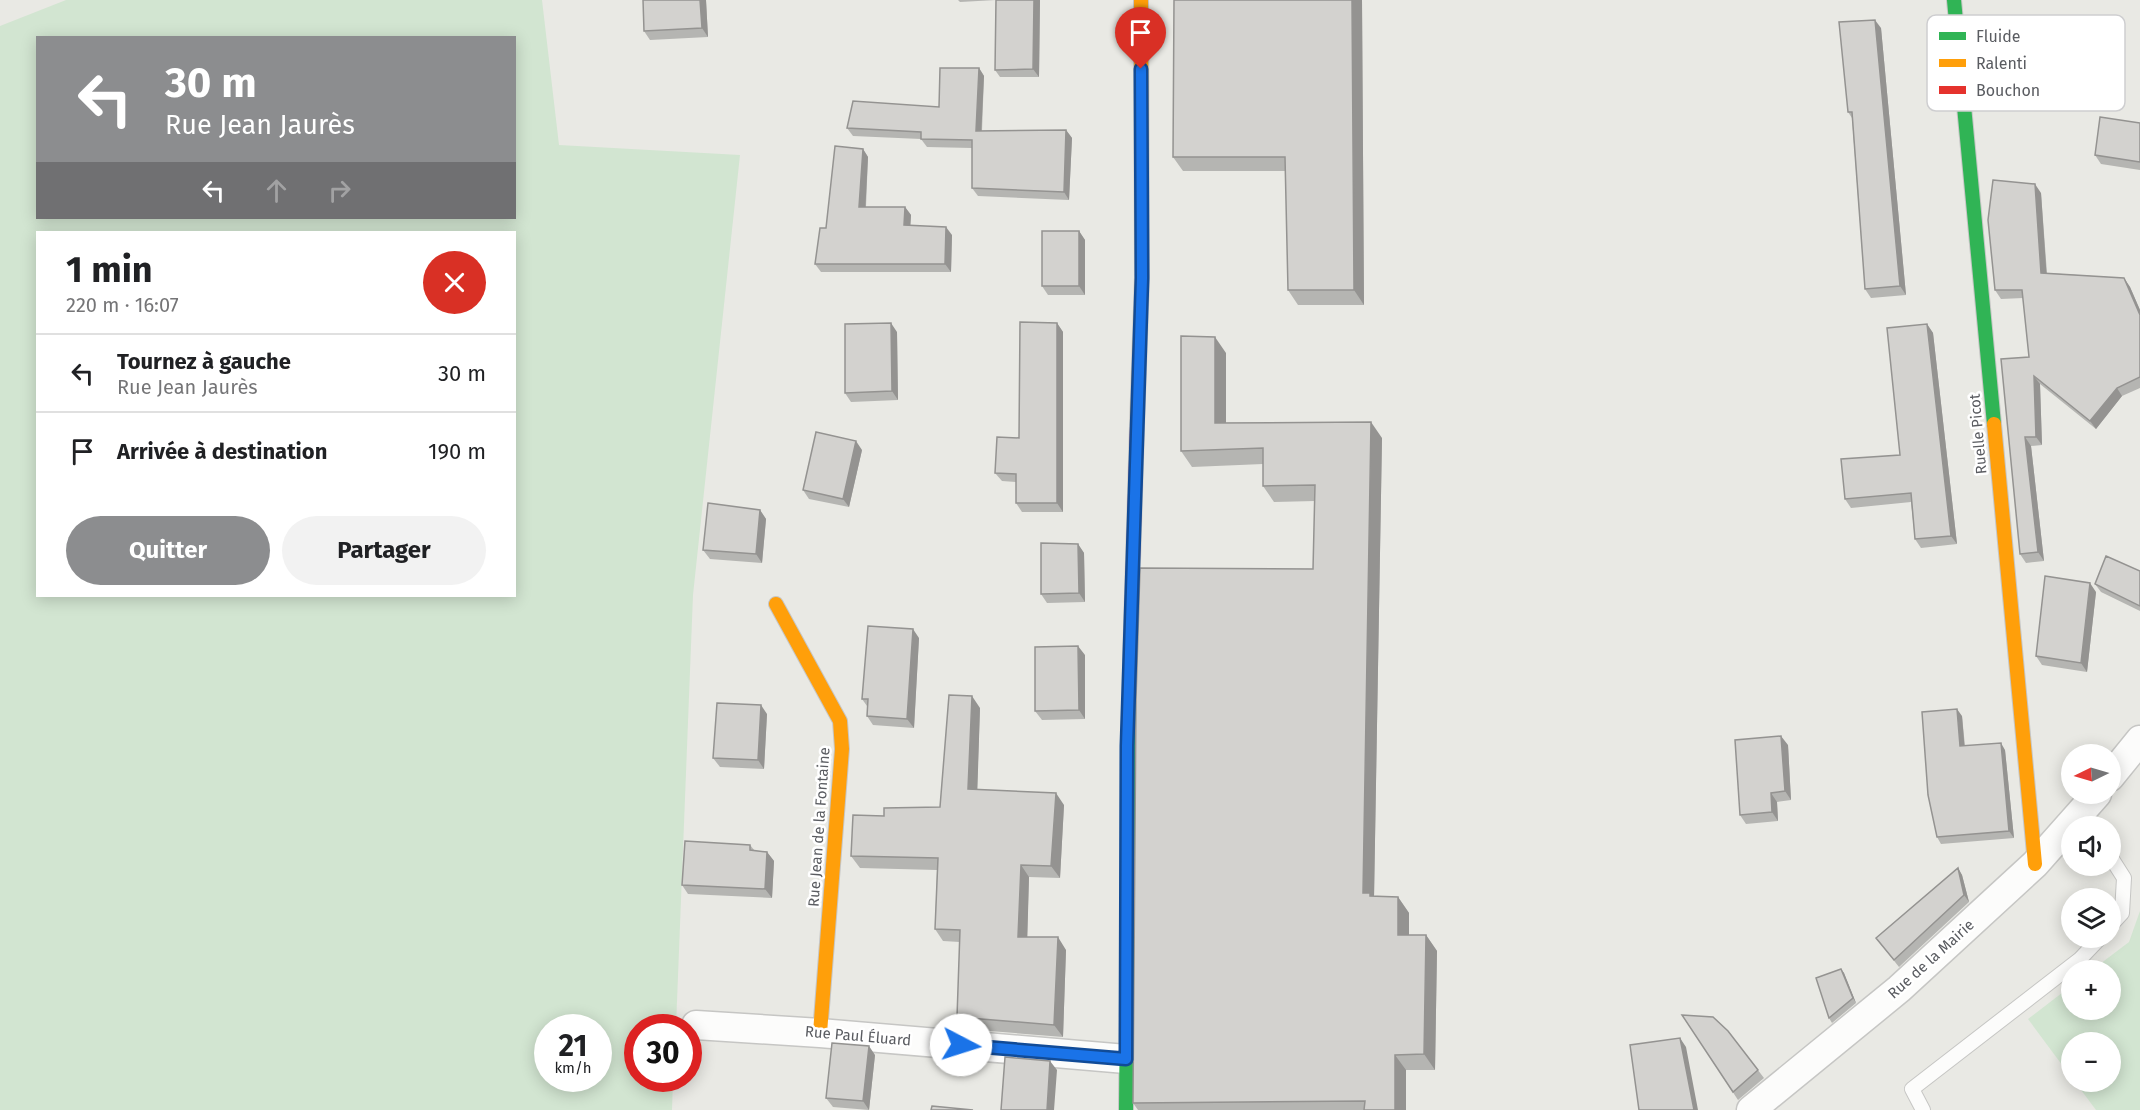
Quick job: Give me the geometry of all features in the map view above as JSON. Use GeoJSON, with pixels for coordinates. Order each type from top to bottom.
{"type":"FeatureCollection","features":[{"type":"Feature","properties":{"kind":"street"},"geometry":{"type":"LineString","coordinates":[[1126,1110],[1127,746],[1142,278],[1141,0]]}},
{"type":"Feature","properties":{"kind":"street","name":"Ruelle Picot"},"geometry":{"type":"LineString","coordinates":[[1954,0],[1955,15]]}},
{"type":"Feature","properties":{"kind":"street","name":"Ruelle Picot"},"geometry":{"type":"LineString","coordinates":[[1964,111],[2035,864]]}},
{"type":"Feature","properties":{"kind":"street","name":"Rue Jean de la Fontaine"},"geometry":{"type":"LineString","coordinates":[[776,604],[840,721],[842,749],[820,1033]]}},
{"type":"Feature","properties":{"kind":"street"},"geometry":{"type":"LineString","coordinates":[[2121,763],[2140,740]]}},
{"type":"Feature","properties":{"kind":"street","name":"Rue de la Mairie"},"geometry":{"type":"LineString","coordinates":[[1751,1110],[1899,989],[2089,811]]}},
{"type":"Feature","properties":{"kind":"street","name":"Rue Paul Éluard"},"geometry":{"type":"LineString","coordinates":[[702,1025],[1126,1059]]}},
{"type":"Feature","properties":{"kind":"lane"},"geometry":{"type":"LineString","coordinates":[[2121,873],[2124,878],[2121,914]]}},
{"type":"Feature","properties":{"kind":"lane"},"geometry":{"type":"LineString","coordinates":[[1923,1110],[1912,1089],[2080,959],[2090,948]]}},
{"type":"Feature","properties":{"kind":"green space"},"geometry":{"type":"Polygon","coordinates":[[[66,0],[542,0],[559,145],[740,155],[693,595],[677,1014],[624,1014],[624,1092],[673,1092],[672,1110],[0,1110],[0,26],[66,0]]]}},
{"type":"Feature","properties":{"kind":"green space"},"geometry":{"type":"Polygon","coordinates":[[[2140,911],[2140,1110],[2096,1110],[2082,1092],[2121,1092],[2121,1032],[2061,1032],[2061,1064],[2028,1019],[2061,994],[2061,1020],[2121,1020],[2121,960],[2105,960],[2129,942],[2140,911]]]}},
{"type":"Feature","properties":{"kind":"building"},"geometry":{"type":"Polygon","coordinates":[[[643,0],[700,0],[702,28],[644,31],[643,0]]]}},
{"type":"Feature","properties":{"kind":"building"},"geometry":{"type":"Polygon","coordinates":[[[996,0],[1034,0],[1033,69],[995,70],[996,0]]]}},
{"type":"Feature","properties":{"kind":"building"},"geometry":{"type":"Polygon","coordinates":[[[1174,0],[1352,0],[1354,290],[1288,290],[1285,157],[1173,157],[1174,0]]]}},
{"type":"Feature","properties":{"kind":"building"},"geometry":{"type":"Polygon","coordinates":[[[1875,20],[1900,286],[1865,289],[1852,112],[1848,112],[1839,22],[1875,20]]]}},
{"type":"Feature","properties":{"kind":"building"},"geometry":{"type":"Polygon","coordinates":[[[940,68],[979,68],[976,131],[1066,130],[1064,192],[972,188],[972,140],[921,139],[921,132],[847,128],[853,101],[939,107],[940,68]]]}},
{"type":"Feature","properties":{"kind":"building"},"geometry":{"type":"Polygon","coordinates":[[[2100,117],[2140,123],[2140,162],[2095,155],[2100,117]]]}},
{"type":"Feature","properties":{"kind":"building"},"geometry":{"type":"Polygon","coordinates":[[[835,146],[863,149],[859,207],[905,207],[904,225],[946,227],[945,264],[815,264],[820,228],[826,228],[835,146]]]}},
{"type":"Feature","properties":{"kind":"building"},"geometry":{"type":"Polygon","coordinates":[[[1993,180],[2035,184],[2041,273],[2124,278],[2140,315],[2140,377],[2117,388],[2090,421],[2034,376],[2036,437],[2025,437],[2038,552],[2020,554],[2001,359],[2029,357],[2022,290],[1995,290],[1988,220],[1993,180]]]}},
{"type":"Feature","properties":{"kind":"building"},"geometry":{"type":"Polygon","coordinates":[[[1042,231],[1079,231],[1079,286],[1042,286],[1042,231]]]}},
{"type":"Feature","properties":{"kind":"building"},"geometry":{"type":"Polygon","coordinates":[[[1020,322],[1057,323],[1057,503],[1016,503],[1016,474],[995,473],[997,437],[1019,438],[1020,322]]]}},
{"type":"Feature","properties":{"kind":"building"},"geometry":{"type":"Polygon","coordinates":[[[891,323],[892,391],[845,393],[845,324],[891,323]]]}},
{"type":"Feature","properties":{"kind":"building"},"geometry":{"type":"Polygon","coordinates":[[[1927,324],[1951,536],[1915,539],[1911,493],[1845,499],[1841,459],[1900,455],[1887,328],[1927,324]]]}},
{"type":"Feature","properties":{"kind":"building"},"geometry":{"type":"Polygon","coordinates":[[[1181,336],[1215,337],[1215,423],[1371,422],[1363,893],[1370,893],[1370,896],[1398,897],[1398,935],[1426,935],[1424,1054],[1395,1055],[1395,1110],[1364,1110],[1365,1101],[1133,1103],[1136,699],[1140,568],[1313,569],[1315,485],[1263,486],[1263,448],[1181,451],[1181,336]]]}},
{"type":"Feature","properties":{"kind":"building"},"geometry":{"type":"Polygon","coordinates":[[[816,432],[856,441],[843,499],[803,490],[816,432]]]}},
{"type":"Feature","properties":{"kind":"building"},"geometry":{"type":"Polygon","coordinates":[[[708,503],[760,510],[756,554],[703,550],[708,503]]]}},
{"type":"Feature","properties":{"kind":"building"},"geometry":{"type":"Polygon","coordinates":[[[1041,543],[1078,544],[1079,593],[1041,594],[1041,543]]]}},
{"type":"Feature","properties":{"kind":"building"},"geometry":{"type":"Polygon","coordinates":[[[2106,556],[2140,571],[2140,606],[2095,584],[2106,556]]]}},
{"type":"Feature","properties":{"kind":"building"},"geometry":{"type":"Polygon","coordinates":[[[2045,576],[2090,583],[2081,663],[2036,656],[2045,576]]]}},
{"type":"Feature","properties":{"kind":"building"},"geometry":{"type":"Polygon","coordinates":[[[868,626],[913,629],[907,719],[867,716],[868,699],[862,699],[868,626]]]}},
{"type":"Feature","properties":{"kind":"building"},"geometry":{"type":"Polygon","coordinates":[[[1078,646],[1079,710],[1035,711],[1035,647],[1078,646]]]}},
{"type":"Feature","properties":{"kind":"building"},"geometry":{"type":"Polygon","coordinates":[[[949,695],[972,696],[968,789],[1056,793],[1051,866],[1021,865],[1018,937],[1058,937],[1054,1025],[957,1017],[960,930],[935,929],[938,858],[851,856],[853,815],[884,816],[884,808],[940,807],[949,695]]]}},
{"type":"Feature","properties":{"kind":"building"},"geometry":{"type":"Polygon","coordinates":[[[717,703],[761,705],[758,760],[713,758],[717,703]]]}},
{"type":"Feature","properties":{"kind":"building"},"geometry":{"type":"Polygon","coordinates":[[[1957,709],[1960,746],[2001,743],[2009,831],[1937,837],[1928,795],[1922,712],[1957,709]]]}},
{"type":"Feature","properties":{"kind":"building"},"geometry":{"type":"Polygon","coordinates":[[[1781,736],[1785,791],[1771,793],[1772,812],[1740,815],[1735,740],[1781,736]]]}},
{"type":"Feature","properties":{"kind":"building"},"geometry":{"type":"Polygon","coordinates":[[[685,841],[750,845],[750,850],[767,852],[765,889],[682,885],[685,841]]]}},
{"type":"Feature","properties":{"kind":"building"},"geometry":{"type":"Polygon","coordinates":[[[1958,868],[1964,895],[1894,960],[1876,938],[1958,868]]]}},
{"type":"Feature","properties":{"kind":"building"},"geometry":{"type":"Polygon","coordinates":[[[1841,969],[1853,998],[1829,1018],[1816,978],[1841,969]]]}},
{"type":"Feature","properties":{"kind":"building"},"geometry":{"type":"Polygon","coordinates":[[[1682,1015],[1713,1017],[1728,1031],[1758,1070],[1733,1092],[1682,1015]]]}},
{"type":"Feature","properties":{"kind":"building"},"geometry":{"type":"Polygon","coordinates":[[[1680,1038],[1694,1110],[1639,1110],[1630,1045],[1680,1038]]]}},
{"type":"Feature","properties":{"kind":"building"},"geometry":{"type":"Polygon","coordinates":[[[832,1043],[869,1046],[863,1101],[826,1098],[832,1043]]]}},
{"type":"Feature","properties":{"kind":"building"},"geometry":{"type":"Polygon","coordinates":[[[1005,1057],[1050,1061],[1047,1110],[1001,1110],[1005,1057]]]}},
{"type":"Feature","properties":{"kind":"building"},"geometry":{"type":"Polygon","coordinates":[[[932,1106],[973,1110],[931,1110],[932,1106]]]}},
{"type":"Feature","properties":{"kind":"traffic: fast"},"geometry":{"type":"LineString","coordinates":[[1954,0],[1955,15]]}},
{"type":"Feature","properties":{"kind":"traffic: fast"},"geometry":{"type":"LineString","coordinates":[[1964,111],[1994,424]]}},
{"type":"Feature","properties":{"kind":"traffic: fast"},"geometry":{"type":"LineString","coordinates":[[1126,1110],[1130,662]]}},
{"type":"Feature","properties":{"kind":"traffic: slow"},"geometry":{"type":"LineString","coordinates":[[1137,426],[1142,277],[1141,0]]}},
{"type":"Feature","properties":{"kind":"traffic: slow"},"geometry":{"type":"LineString","coordinates":[[1994,424],[2035,864]]}},
{"type":"Feature","properties":{"kind":"traffic: slow"},"geometry":{"type":"LineString","coordinates":[[776,604],[840,721],[842,749],[820,1033]]}},
{"type":"Feature","properties":{"kind":"traffic: jam"},"geometry":{"type":"LineString","coordinates":[[1130,662],[1137,426]]}},
{"type":"Feature","properties":{"kind":"route"},"geometry":{"type":"LineString","coordinates":[[961,1045],[1126,1059],[1127,746],[1142,278],[1141,69]]}}]}
